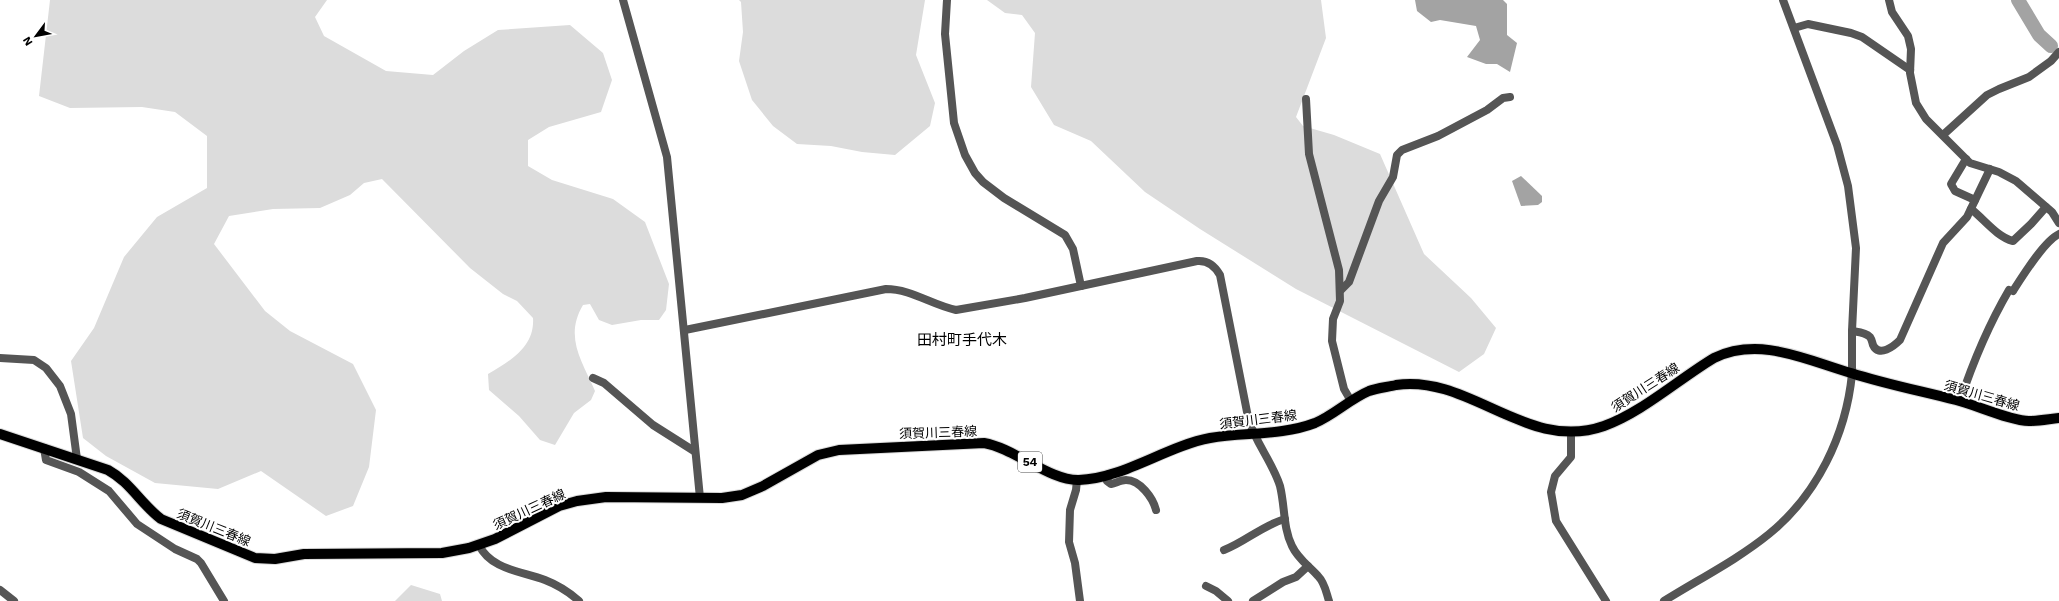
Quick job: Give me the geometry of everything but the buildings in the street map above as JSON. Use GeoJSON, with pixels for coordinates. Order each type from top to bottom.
{"type":"FeatureCollection","features":[{"type":"Feature","properties":{"kind":"main road","name":"須賀川三春線"},"geometry":{"type":"LineString","coordinates":[[0,434],[77,459],[116,475],[131,488],[152,513],[161,519],[255,558],[275,560],[304,554],[425,554],[455,552],[495,539],[559,506],[577,501],[606,496],[700,498],[732,497],[742,495],[763,486],[805,462],[828,452],[882,447],[989,444],[1004,449],[1060,475],[1077,480],[1109,474],[1209,439],[1297,429],[1317,422],[1369,391],[1410,384],[1436,386],[1521,423],[1572,432],[1602,427],[1621,419],[1714,358],[1737,349],[1772,350],[1852,374],[1960,401],[2028,421],[2059,418]]}},
{"type":"Feature","properties":{"kind":"street"},"geometry":{"type":"LineString","coordinates":[[623,0],[667,156],[685,330],[694,451],[700,498]]}},
{"type":"Feature","properties":{"kind":"street"},"geometry":{"type":"LineString","coordinates":[[946,0],[945,34],[954,123],[965,155],[975,173],[983,182],[1004,198],[1065,235],[1073,249],[1081,286]]}},
{"type":"Feature","properties":{"kind":"street"},"geometry":{"type":"LineString","coordinates":[[1664,601],[1762,539],[1783,520],[1818,477],[1836,445],[1850,396],[1856,248],[1848,186],[1837,145],[1783,0]]}},
{"type":"Feature","properties":{"kind":"street"},"geometry":{"type":"LineString","coordinates":[[1889,0],[1892,12],[1908,36],[1911,49],[1910,70],[1918,107],[1926,119],[1943,134],[1970,163],[1990,169],[2016,181],[2046,207],[2059,223]]}},
{"type":"Feature","properties":{"kind":"street"},"geometry":{"type":"LineString","coordinates":[[1794,28],[1808,24],[1851,32],[1862,37],[1910,70]]}},
{"type":"Feature","properties":{"kind":"street"},"geometry":{"type":"LineString","coordinates":[[1943,134],[1987,95],[2029,77],[2051,61],[2059,52]]}},
{"type":"Feature","properties":{"kind":"street"},"geometry":{"type":"LineString","coordinates":[[1341,290],[1349,282],[1379,201],[1393,177],[1397,155],[1402,150],[1438,136],[1487,110],[1503,98],[1510,97]]}},
{"type":"Feature","properties":{"kind":"street"},"geometry":{"type":"LineString","coordinates":[[1306,99],[1310,154],[1339,270],[1341,290],[1340,301],[1333,319],[1332,341],[1344,389],[1351,401]]}},
{"type":"Feature","properties":{"kind":"street"},"geometry":{"type":"LineString","coordinates":[[1966,159],[1951,184],[1955,191],[1975,200]]}},
{"type":"Feature","properties":{"kind":"street"},"geometry":{"type":"LineString","coordinates":[[1852,331],[1862,332],[1868,336],[1873,346],[1882,350],[1888,350],[1900,340],[1943,243],[1967,217],[1990,169]]}},
{"type":"Feature","properties":{"kind":"street"},"geometry":{"type":"LineString","coordinates":[[1971,209],[1999,234],[2007,240],[2013,241],[2021,235],[2046,207]]}},
{"type":"Feature","properties":{"kind":"street"},"geometry":{"type":"LineString","coordinates":[[1960,401],[1980,344],[2011,291],[2027,268],[2052,238],[2059,234]]}},
{"type":"Feature","properties":{"kind":"street"},"geometry":{"type":"LineString","coordinates":[[685,330],[886,289],[907,291],[938,305],[956,310],[1025,298],[1203,261],[1215,267],[1220,275],[1248,417],[1254,434],[1279,485],[1289,540],[1297,555],[1321,580],[1327,590],[1329,601]]}},
{"type":"Feature","properties":{"kind":"street"},"geometry":{"type":"LineString","coordinates":[[0,358],[34,360],[46,368],[60,386],[71,414],[77,459]]}},
{"type":"Feature","properties":{"kind":"street"},"geometry":{"type":"LineString","coordinates":[[593,378],[604,383],[653,425],[694,451]]}},
{"type":"Feature","properties":{"kind":"street"},"geometry":{"type":"LineString","coordinates":[[1572,432],[1571,457],[1555,476],[1551,492],[1556,521],[1606,601]]}},
{"type":"Feature","properties":{"kind":"street"},"geometry":{"type":"LineString","coordinates":[[44,448],[46,460],[79,472],[108,491],[137,524],[175,549],[197,559],[201,563],[224,601]]}},
{"type":"Feature","properties":{"kind":"street"},"geometry":{"type":"LineString","coordinates":[[1109,474],[1107,481],[1111,484],[1126,480],[1132,481],[1145,490],[1152,500],[1156,510]]}},
{"type":"Feature","properties":{"kind":"street"},"geometry":{"type":"LineString","coordinates":[[1077,480],[1070,510],[1069,542],[1075,563],[1080,601]]}},
{"type":"Feature","properties":{"kind":"street"},"geometry":{"type":"LineString","coordinates":[[1224,550],[1249,538],[1265,527],[1285,519]]}},
{"type":"Feature","properties":{"kind":"street"},"geometry":{"type":"LineString","coordinates":[[479,545],[489,558],[502,566],[546,580],[568,591],[579,601]]}},
{"type":"Feature","properties":{"kind":"street"},"geometry":{"type":"LineString","coordinates":[[1253,601],[1283,582],[1296,577],[1308,566]]}},
{"type":"Feature","properties":{"kind":"street"},"geometry":{"type":"LineString","coordinates":[[1206,586],[1216,591],[1228,601]]}},
{"type":"Feature","properties":{"kind":"street"},"geometry":{"type":"LineString","coordinates":[[0,590],[14,601]]}},
{"type":"Feature","properties":{"kind":"shaded area"},"geometry":{"type":"Polygon","coordinates":[[[50,0],[327,0],[315,17],[324,36],[386,71],[433,75],[464,51],[498,30],[570,25],[603,53],[612,80],[601,112],[549,127],[528,140],[528,166],[552,180],[613,199],[645,222],[669,284],[666,310],[659,320],[641,320],[612,325],[599,320],[590,304],[583,305],[575,328],[575,338],[580,359],[595,391],[591,400],[574,413],[555,445],[540,440],[519,416],[489,390],[488,374],[505,364],[520,352],[530,337],[533,328],[533,318],[517,301],[503,294],[470,268],[382,179],[364,183],[350,195],[320,208],[273,209],[229,216],[214,244],[265,311],[290,331],[353,364],[376,410],[369,467],[353,506],[326,516],[261,471],[218,489],[155,483],[106,456],[83,438],[71,361],[94,328],[124,257],[157,217],[207,188],[207,136],[175,112],[142,107],[70,108],[39,96],[50,0]]]}},
{"type":"Feature","properties":{"kind":"shaded area"},"geometry":{"type":"Polygon","coordinates":[[[739,0],[925,0],[916,55],[935,103],[930,126],[895,155],[862,152],[831,146],[797,144],[773,126],[752,100],[739,61],[743,32],[741,2],[739,0]]]}},
{"type":"Feature","properties":{"kind":"shaded area"},"geometry":{"type":"Polygon","coordinates":[[[987,0],[1321,0],[1326,38],[1296,117],[1303,126],[1334,135],[1380,154],[1424,254],[1471,298],[1496,328],[1484,354],[1459,372],[1296,289],[1200,229],[1145,192],[1091,141],[1054,125],[1031,87],[1035,33],[1022,15],[1005,13],[987,0]]]}},
{"type":"Feature","properties":{"kind":"shaded area"},"geometry":{"type":"Polygon","coordinates":[[[1415,0],[1503,0],[1507,4],[1507,35],[1517,43],[1510,72],[1497,64],[1486,64],[1467,57],[1480,40],[1476,26],[1440,20],[1431,22],[1417,11],[1415,0]]]}},
{"type":"Feature","properties":{"kind":"shaded area"},"geometry":{"type":"Polygon","coordinates":[[[1521,176],[1542,196],[1542,202],[1538,205],[1521,206],[1512,181],[1521,176]]]}},
{"type":"Feature","properties":{"kind":"shaded area"},"geometry":{"type":"Polygon","coordinates":[[[411,585],[440,594],[442,601],[395,601],[411,585]]]}},
{"type":"Feature","properties":{"kind":"waterway"},"geometry":{"type":"LineString","coordinates":[[2018,0],[2039,35],[2051,46]]}},
{"type":"Feature","properties":{"kind":"district","name":"田村町手代木"},"geometry":{"type":"Point","coordinates":[962,340]}}]}
